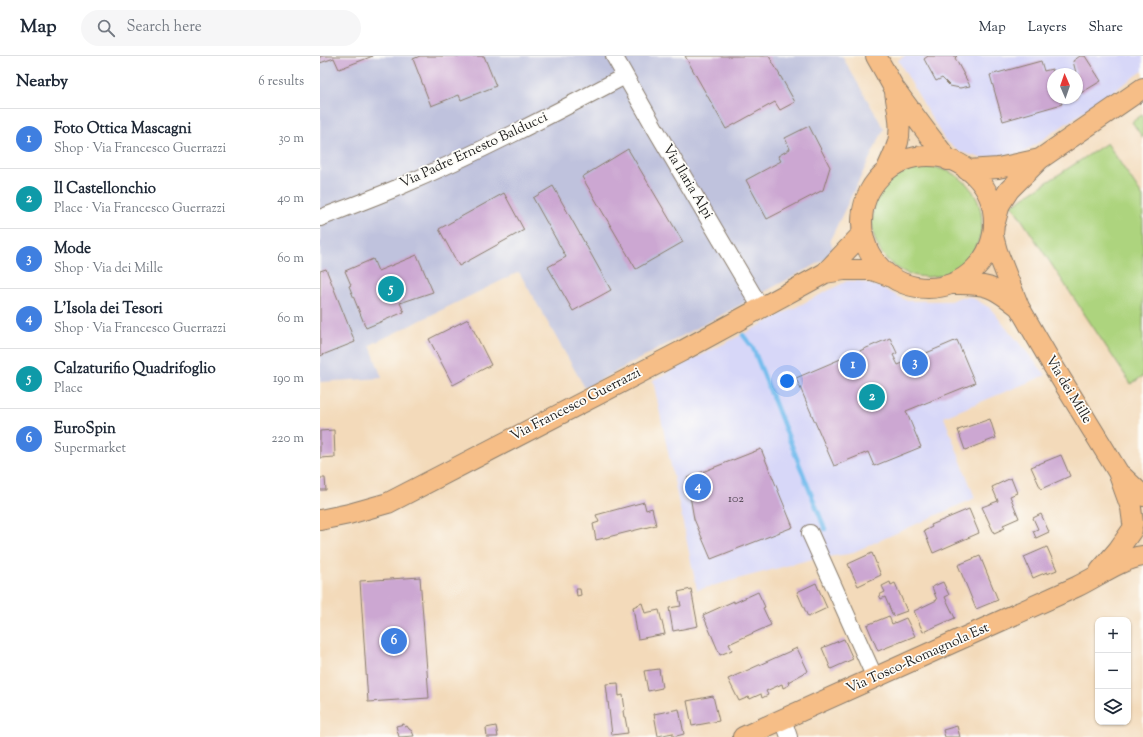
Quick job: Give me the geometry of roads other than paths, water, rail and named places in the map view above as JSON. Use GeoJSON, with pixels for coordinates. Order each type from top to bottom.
{"type":"FeatureCollection","features":[{"type":"Feature","properties":{"kind":"main road"},"geometry":{"type":"LineString","coordinates":[[876,56],[894,88],[924,130],[948,160]]}},
{"type":"Feature","properties":{"kind":"main road"},"geometry":{"type":"LineString","coordinates":[[886,171],[898,142],[899,132],[899,118],[894,88]]}},
{"type":"Feature","properties":{"kind":"main road"},"geometry":{"type":"LineString","coordinates":[[993,232],[993,215],[990,202],[985,190],[977,179],[958,164],[935,157],[909,159],[886,171],[873,186],[864,204],[862,214],[862,234],[868,250],[877,264],[889,276],[909,286],[931,288],[952,284],[964,278],[974,269],[989,248],[993,232],[1000,204],[1009,190],[1040,159],[1143,88]]}},
{"type":"Feature","properties":{"kind":"main road"},"geometry":{"type":"LineString","coordinates":[[967,170],[998,168],[1040,159]]}},
{"type":"Feature","properties":{"kind":"main road","name":"Via dei Mille"},"geometry":{"type":"LineString","coordinates":[[993,232],[997,251],[1019,307],[1118,472],[1136,521]]}},
{"type":"Feature","properties":{"kind":"main road","name":"Via Francesco Guerrazzi"},"geometry":{"type":"LineString","coordinates":[[320,520],[349,514],[388,503],[682,351],[825,273],[862,234]]}},
{"type":"Feature","properties":{"kind":"main road","name":"Via Francesco Guerrazzi"},"geometry":{"type":"LineString","coordinates":[[825,273],[844,270],[872,270],[889,276]]}},
{"type":"Feature","properties":{"kind":"main road","name":"Via dei Mille"},"geometry":{"type":"LineString","coordinates":[[952,284],[972,283],[987,286],[1002,293],[1019,307]]}},
{"type":"Feature","properties":{"kind":"main road","name":"Via dei Mille"},"geometry":{"type":"LineString","coordinates":[[1118,472],[1143,496]]}},
{"type":"Feature","properties":{"kind":"main road"},"geometry":{"type":"LineString","coordinates":[[1136,521],[1135,543],[1143,551]]}},
{"type":"Feature","properties":{"kind":"main road","name":"Via Tosco-Romagnola Est"},"geometry":{"type":"LineString","coordinates":[[1093,579],[1118,550],[1136,521]]}},
{"type":"Feature","properties":{"kind":"main road","name":"Via Tosco-Romagnola Est"},"geometry":{"type":"LineString","coordinates":[[743,737],[786,728],[876,678],[1093,579],[1136,557],[1143,556]]}},
{"type":"Feature","properties":{"kind":"street","name":"Via Ilaria Alpi"},"geometry":{"type":"LineString","coordinates":[[614,56],[761,308]]}},
{"type":"Feature","properties":{"kind":"street","name":"Via Padre Ernesto Balducci"},"geometry":{"type":"LineString","coordinates":[[320,218],[399,187],[458,160],[521,130],[625,76]]}},
{"type":"Feature","properties":{"kind":"street"},"geometry":{"type":"LineString","coordinates":[[810,533],[876,678]]}},
{"type":"Feature","properties":{"kind":"waterway"},"geometry":{"type":"LineString","coordinates":[[743,335],[753,348],[825,529]]}},
{"type":"Feature","properties":{"kind":"place","name":"Calzaturifio Quadrifoglio"},"geometry":{"type":"Point","coordinates":[391,289]}},
{"type":"Feature","properties":{"kind":"place","name":"Mode"},"geometry":{"type":"Point","coordinates":[915,363]}},
{"type":"Feature","properties":{"kind":"place","name":"Foto Ottica Mascagni"},"geometry":{"type":"Point","coordinates":[853,365]}},
{"type":"Feature","properties":{"kind":"place","name":"Il Castellonchio"},"geometry":{"type":"Point","coordinates":[872,397]}},
{"type":"Feature","properties":{"kind":"place","name":"L'Isola dei Tesori"},"geometry":{"type":"Point","coordinates":[698,487]}},
{"type":"Feature","properties":{"kind":"place","name":"EuroSpin"},"geometry":{"type":"Point","coordinates":[394,641]}}]}
